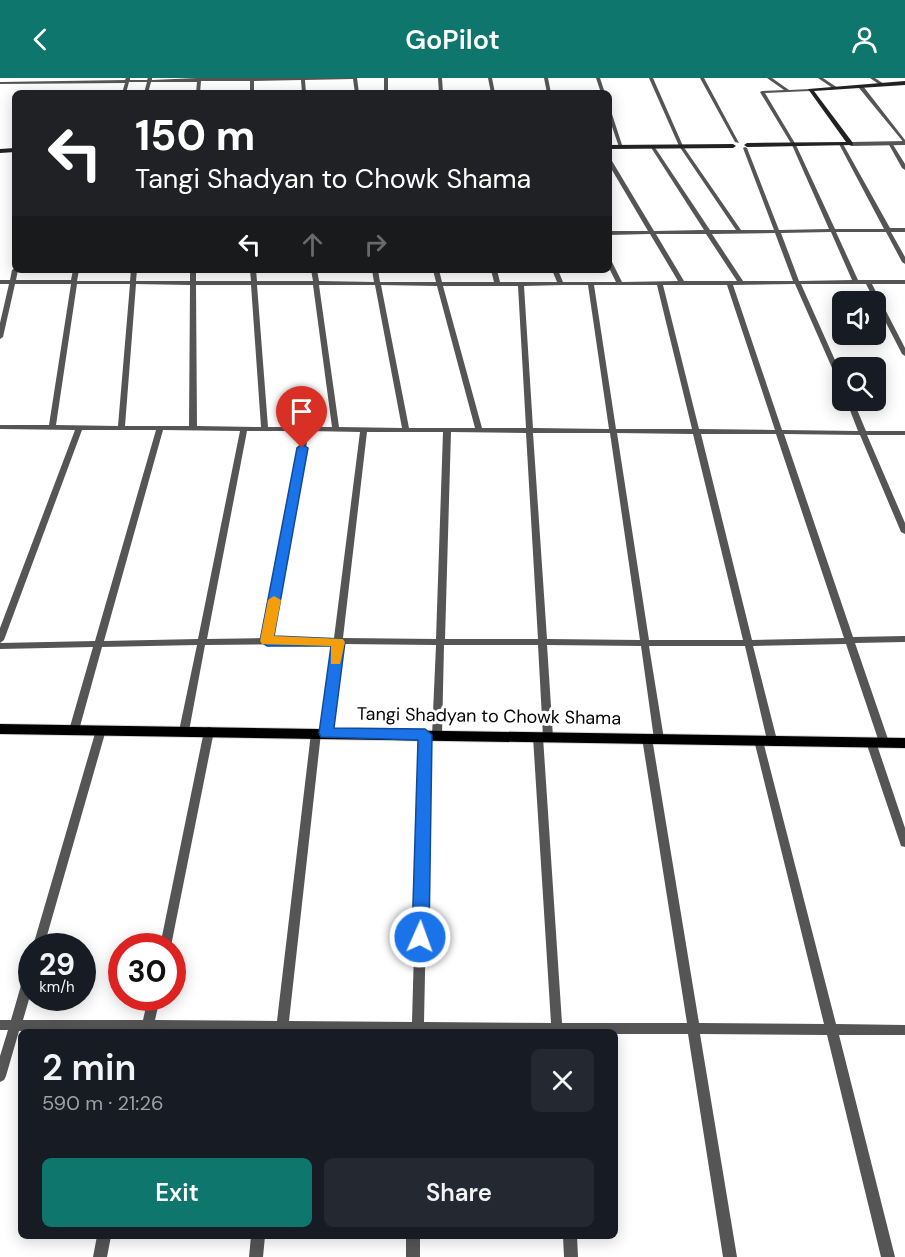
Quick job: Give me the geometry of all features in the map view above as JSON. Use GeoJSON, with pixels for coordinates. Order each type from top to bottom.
{"type":"FeatureCollection","features":[{"type":"Feature","properties":{"kind":"main road"},"geometry":{"type":"LineString","coordinates":[[810,90],[901,83]]}},
{"type":"Feature","properties":{"kind":"main road"},"geometry":{"type":"LineString","coordinates":[[810,90],[851,144]]}},
{"type":"Feature","properties":{"kind":"main road"},"geometry":{"type":"LineString","coordinates":[[612,147],[851,144]]}},
{"type":"Feature","properties":{"kind":"main road","name":"Tangi Shadyan to Chowk Shama"},"geometry":{"type":"LineString","coordinates":[[0,729],[905,743]]}},
{"type":"Feature","properties":{"kind":"street"},"geometry":{"type":"LineString","coordinates":[[0,80],[46,83],[149,79],[353,78]]}},
{"type":"Feature","properties":{"kind":"street"},"geometry":{"type":"LineString","coordinates":[[651,78],[681,146],[739,231]]}},
{"type":"Feature","properties":{"kind":"street"},"geometry":{"type":"LineString","coordinates":[[702,78],[735,144]]}},
{"type":"Feature","properties":{"kind":"street"},"geometry":{"type":"LineString","coordinates":[[769,78],[789,91]]}},
{"type":"Feature","properties":{"kind":"street"},"geometry":{"type":"LineString","coordinates":[[820,78],[836,88]]}},
{"type":"Feature","properties":{"kind":"street"},"geometry":{"type":"LineString","coordinates":[[872,78],[882,84]]}},
{"type":"Feature","properties":{"kind":"street"},"geometry":{"type":"LineString","coordinates":[[73,90],[75,82]]}},
{"type":"Feature","properties":{"kind":"street"},"geometry":{"type":"LineString","coordinates":[[901,83],[905,88]]}},
{"type":"Feature","properties":{"kind":"street"},"geometry":{"type":"LineString","coordinates":[[861,87],[905,143]]}},
{"type":"Feature","properties":{"kind":"street"},"geometry":{"type":"LineString","coordinates":[[810,90],[762,92],[794,145],[856,282]]}},
{"type":"Feature","properties":{"kind":"street"},"geometry":{"type":"LineString","coordinates":[[612,120],[621,147]]}},
{"type":"Feature","properties":{"kind":"street"},"geometry":{"type":"LineString","coordinates":[[890,143],[905,168]]}},
{"type":"Feature","properties":{"kind":"street"},"geometry":{"type":"LineString","coordinates":[[851,144],[905,143]]}},
{"type":"Feature","properties":{"kind":"street"},"geometry":{"type":"LineString","coordinates":[[841,144],[905,262]]}},
{"type":"Feature","properties":{"kind":"street"},"geometry":{"type":"LineString","coordinates":[[746,146],[776,231],[832,361]]}},
{"type":"Feature","properties":{"kind":"street"},"geometry":{"type":"LineString","coordinates":[[652,147],[741,283]]}},
{"type":"Feature","properties":{"kind":"street"},"geometry":{"type":"LineString","coordinates":[[612,166],[682,283]]}},
{"type":"Feature","properties":{"kind":"street"},"geometry":{"type":"LineString","coordinates":[[612,232],[905,230]]}},
{"type":"Feature","properties":{"kind":"street"},"geometry":{"type":"LineString","coordinates":[[612,268],[620,284]]}},
{"type":"Feature","properties":{"kind":"street"},"geometry":{"type":"LineString","coordinates":[[0,337],[14,273]]}},
{"type":"Feature","properties":{"kind":"street"},"geometry":{"type":"LineString","coordinates":[[52,428],[76,273]]}},
{"type":"Feature","properties":{"kind":"street"},"geometry":{"type":"LineString","coordinates":[[121,428],[134,273]]}},
{"type":"Feature","properties":{"kind":"street"},"geometry":{"type":"LineString","coordinates":[[193,273],[193,429]]}},
{"type":"Feature","properties":{"kind":"street"},"geometry":{"type":"LineString","coordinates":[[253,273],[265,429]]}},
{"type":"Feature","properties":{"kind":"street"},"geometry":{"type":"LineString","coordinates":[[314,273],[336,429]]}},
{"type":"Feature","properties":{"kind":"street"},"geometry":{"type":"LineString","coordinates":[[376,273],[406,430]]}},
{"type":"Feature","properties":{"kind":"street"},"geometry":{"type":"LineString","coordinates":[[437,273],[479,430]]}},
{"type":"Feature","properties":{"kind":"street"},"geometry":{"type":"LineString","coordinates":[[495,273],[498,284]]}},
{"type":"Feature","properties":{"kind":"street"},"geometry":{"type":"LineString","coordinates":[[556,273],[561,284]]}},
{"type":"Feature","properties":{"kind":"street"},"geometry":{"type":"LineString","coordinates":[[0,282],[440,284],[905,282]]}},
{"type":"Feature","properties":{"kind":"street"},"geometry":{"type":"LineString","coordinates":[[868,282],[905,354]]}},
{"type":"Feature","properties":{"kind":"street"},"geometry":{"type":"LineString","coordinates":[[660,283],[748,643],[765,740],[831,1030],[888,1257]]}},
{"type":"Feature","properties":{"kind":"street"},"geometry":{"type":"LineString","coordinates":[[729,283],[849,639],[905,843]]}},
{"type":"Feature","properties":{"kind":"street"},"geometry":{"type":"LineString","coordinates":[[521,284],[543,641],[543,737],[557,1029]]}},
{"type":"Feature","properties":{"kind":"street"},"geometry":{"type":"LineString","coordinates":[[591,284],[645,642],[653,739],[693,1029],[730,1257]]}},
{"type":"Feature","properties":{"kind":"street"},"geometry":{"type":"LineString","coordinates":[[854,411],[905,532]]}},
{"type":"Feature","properties":{"kind":"street"},"geometry":{"type":"LineString","coordinates":[[0,427],[905,433]]}},
{"type":"Feature","properties":{"kind":"street"},"geometry":{"type":"LineString","coordinates":[[0,640],[79,428]]}},
{"type":"Feature","properties":{"kind":"street"},"geometry":{"type":"LineString","coordinates":[[74,730],[160,428]]}},
{"type":"Feature","properties":{"kind":"street"},"geometry":{"type":"LineString","coordinates":[[184,731],[244,429]]}},
{"type":"Feature","properties":{"kind":"street"},"geometry":{"type":"LineString","coordinates":[[267,641],[306,429]]}},
{"type":"Feature","properties":{"kind":"street"},"geometry":{"type":"LineString","coordinates":[[0,1025],[148,1029],[282,1029],[321,733],[338,642],[364,430]]}},
{"type":"Feature","properties":{"kind":"street"},"geometry":{"type":"LineString","coordinates":[[418,1029],[431,735],[440,642],[447,430]]}},
{"type":"Feature","properties":{"kind":"street"},"geometry":{"type":"LineString","coordinates":[[0,646],[267,641],[748,643],[905,639]]}},
{"type":"Feature","properties":{"kind":"street"},"geometry":{"type":"LineString","coordinates":[[42,933],[101,730]]}},
{"type":"Feature","properties":{"kind":"street"},"geometry":{"type":"LineString","coordinates":[[168,933],[209,731]]}},
{"type":"Feature","properties":{"kind":"street"},"geometry":{"type":"LineString","coordinates":[[0,1076],[19,1011]]}},
{"type":"Feature","properties":{"kind":"street"},"geometry":{"type":"LineString","coordinates":[[148,1029],[151,1011]]}},
{"type":"Feature","properties":{"kind":"street"},"geometry":{"type":"LineString","coordinates":[[618,1030],[905,1030]]}},
{"type":"Feature","properties":{"kind":"street"},"geometry":{"type":"LineString","coordinates":[[100,1257],[103,1239]]}},
{"type":"Feature","properties":{"kind":"street"},"geometry":{"type":"LineString","coordinates":[[256,1257],[258,1239]]}},
{"type":"Feature","properties":{"kind":"street"},"geometry":{"type":"LineString","coordinates":[[413,1239],[413,1257]]}},
{"type":"Feature","properties":{"kind":"street"},"geometry":{"type":"LineString","coordinates":[[570,1239],[572,1257]]}},
{"type":"Feature","properties":{"kind":"slow traffic"},"geometry":{"type":"LineString","coordinates":[[274,600],[267,641],[338,642],[336,661]]}},
{"type":"Feature","properties":{"kind":"route"},"geometry":{"type":"LineString","coordinates":[[302,448],[267,641],[338,642],[327,733],[425,735],[420,937]]}}]}
